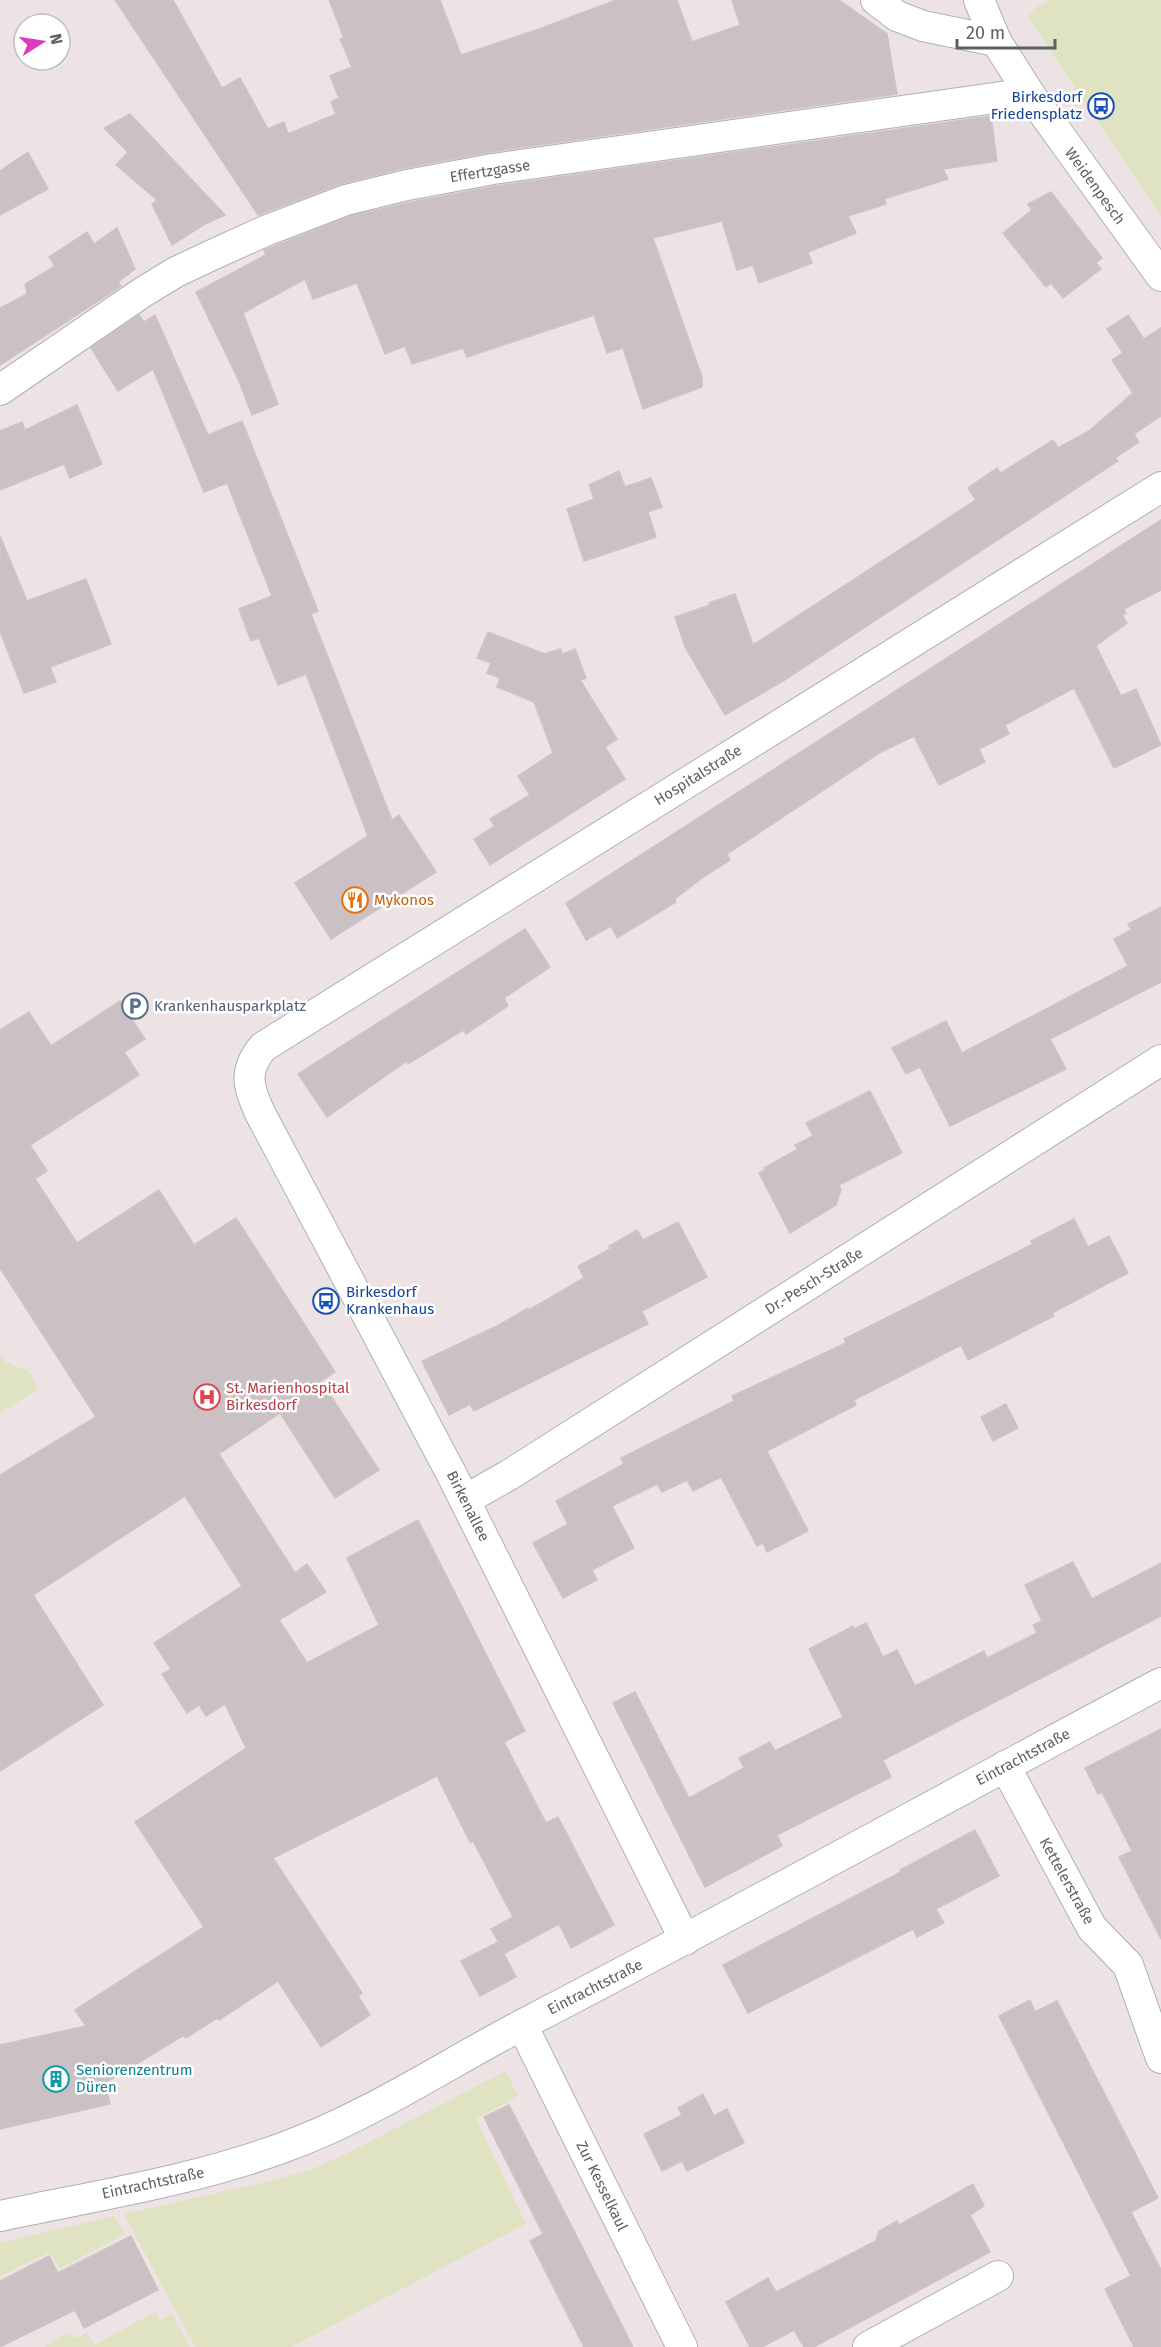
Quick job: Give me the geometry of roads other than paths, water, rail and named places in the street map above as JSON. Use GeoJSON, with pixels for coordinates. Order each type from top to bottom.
{"type":"FeatureCollection","features":[{"type":"Feature","properties":{"kind":"street"},"geometry":{"type":"LineString","coordinates":[[876,0],[897,16],[923,26],[996,41]]}},
{"type":"Feature","properties":{"kind":"street","name":"Weidenpesch"},"geometry":{"type":"LineString","coordinates":[[979,0],[996,41],[1029,93],[1161,276]]}},
{"type":"Feature","properties":{"kind":"street","name":"Effertzgasse"},"geometry":{"type":"LineString","coordinates":[[0,390],[176,272],[265,231],[346,200],[407,185],[494,169],[1029,93]]}},
{"type":"Feature","properties":{"kind":"street","name":"Hospitalstraße"},"geometry":{"type":"LineString","coordinates":[[248,1075],[262,1047],[1161,487]]}},
{"type":"Feature","properties":{"kind":"street","name":"Dr.-Pesch-Straße"},"geometry":{"type":"LineString","coordinates":[[465,1500],[509,1475],[1161,1060]]}},
{"type":"Feature","properties":{"kind":"street","name":"Birkenallee"},"geometry":{"type":"LineString","coordinates":[[248,1075],[251,1094],[260,1113],[465,1500],[685,1940]]}},
{"type":"Feature","properties":{"kind":"street","name":"Eintrachtstraße"},"geometry":{"type":"LineString","coordinates":[[0,2216],[223,2168],[284,2148],[334,2128],[1161,1683]]}},
{"type":"Feature","properties":{"kind":"street","name":"Kettelerstraße"},"geometry":{"type":"LineString","coordinates":[[1005,1766],[1092,1928],[1128,1965],[1161,2058]]}},
{"type":"Feature","properties":{"kind":"street","name":"Zur Kesselkaul"},"geometry":{"type":"LineString","coordinates":[[522,2025],[682,2347]]}},
{"type":"Feature","properties":{"kind":"street"},"geometry":{"type":"LineString","coordinates":[[868,2347],[998,2276]]}},
{"type":"Feature","properties":{"kind":"place","name":"Birkesdorf Friedensplatz"},"geometry":{"type":"Point","coordinates":[1101,106]}},
{"type":"Feature","properties":{"kind":"place","name":"Mykonos"},"geometry":{"type":"Point","coordinates":[355,900]}},
{"type":"Feature","properties":{"kind":"place","name":"Krankenhausparkplatz"},"geometry":{"type":"Point","coordinates":[135,1006]}},
{"type":"Feature","properties":{"kind":"place","name":"Birkesdorf Krankenhaus"},"geometry":{"type":"Point","coordinates":[326,1301]}},
{"type":"Feature","properties":{"kind":"place","name":"St. Marienhospital Birkesdorf"},"geometry":{"type":"Point","coordinates":[207,1397]}},
{"type":"Feature","properties":{"kind":"place","name":"Seniorenzentrum Düren"},"geometry":{"type":"Point","coordinates":[56,2079]}}]}
